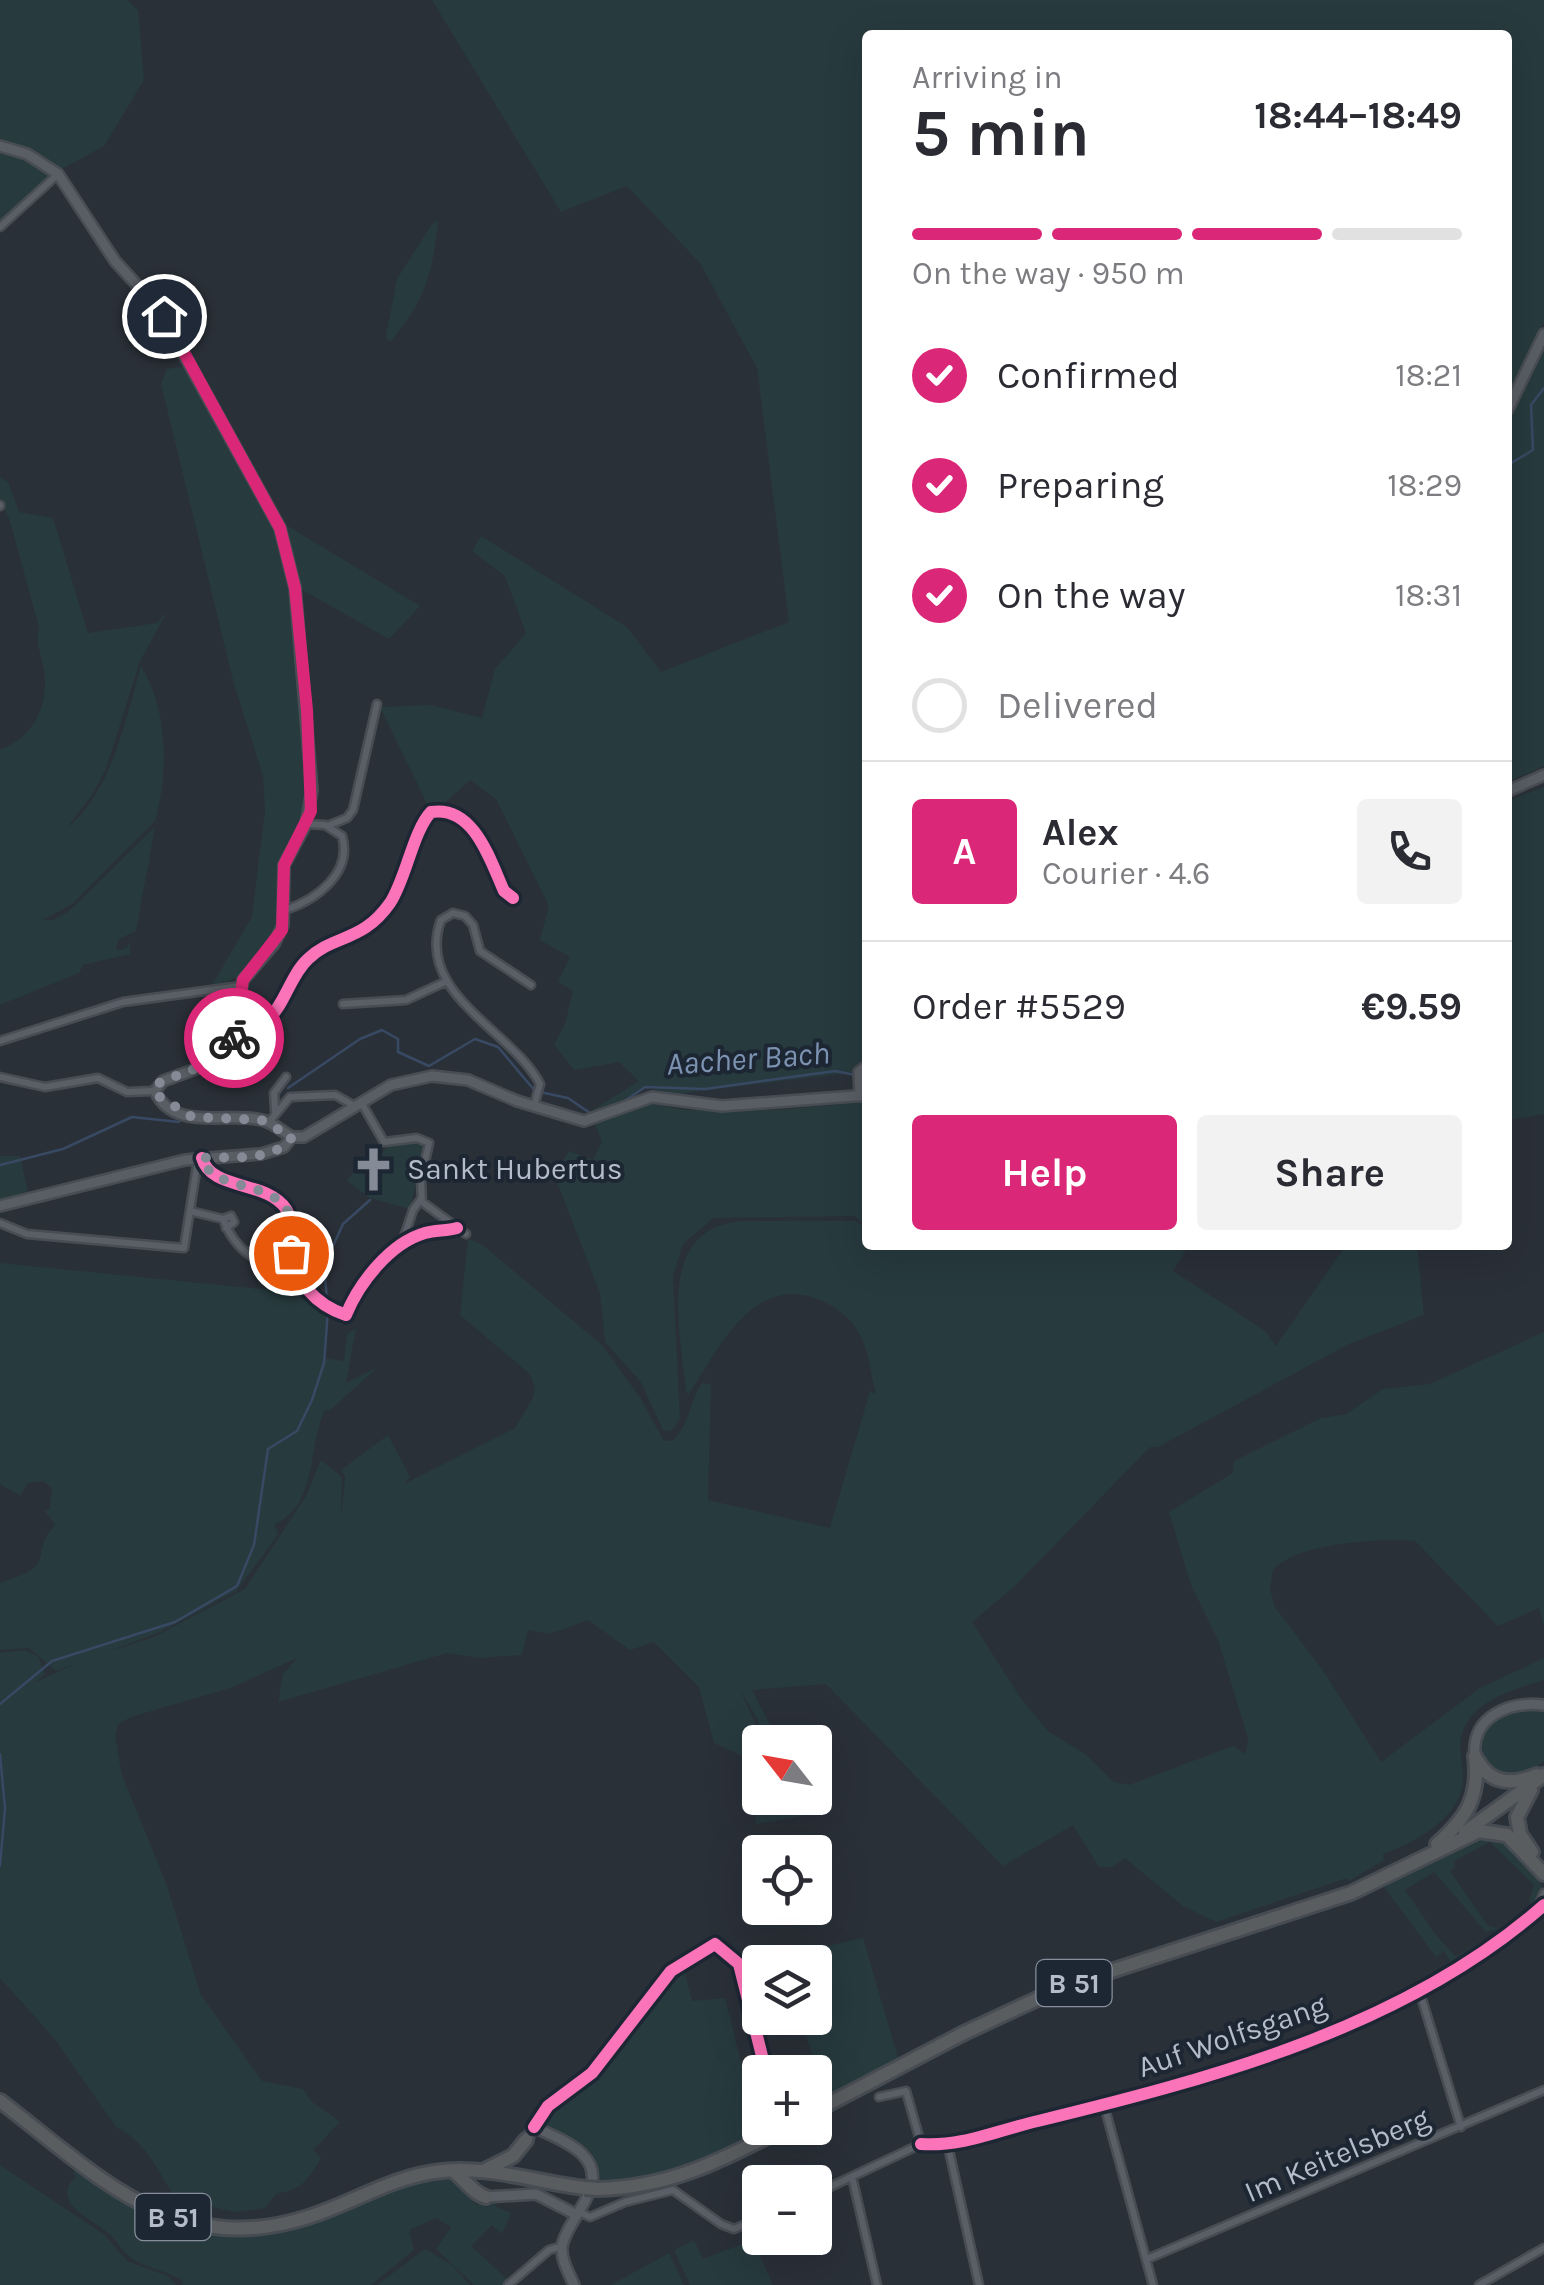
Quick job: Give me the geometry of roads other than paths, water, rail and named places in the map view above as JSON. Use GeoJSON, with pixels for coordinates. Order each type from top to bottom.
{"type":"FeatureCollection","features":[{"type":"Feature","properties":{"kind":"highway"},"geometry":{"type":"LineString","coordinates":[[1475,1756],[1486,1773],[1501,1781],[1518,1782],[1544,1775]]}},
{"type":"Feature","properties":{"kind":"highway"},"geometry":{"type":"LineString","coordinates":[[1419,1860],[1465,1818],[1475,1792],[1475,1756]]}},
{"type":"Feature","properties":{"kind":"highway"},"geometry":{"type":"LineString","coordinates":[[1544,1775],[1527,1795],[1517,1817],[1520,1834],[1544,1865]]}},
{"type":"Feature","properties":{"kind":"highway","name":"B 51"},"geometry":{"type":"LineString","coordinates":[[832,2102],[1065,1986],[1350,1894],[1446,1845],[1544,1775]]}},
{"type":"Feature","properties":{"kind":"highway"},"geometry":{"type":"LineString","coordinates":[[1446,1845],[1479,1831],[1499,1832],[1513,1840],[1532,1866],[1544,1874]]}},
{"type":"Feature","properties":{"kind":"highway","name":"B 51"},"geometry":{"type":"LineString","coordinates":[[0,2101],[114,2191],[162,2214],[201,2224],[250,2228],[289,2223],[408,2177],[451,2170],[490,2171],[591,2188],[654,2184],[683,2176],[748,2145]]}},
{"type":"Feature","properties":{"kind":"highway"},"geometry":{"type":"LineString","coordinates":[[486,2197],[480,2185],[490,2171],[514,2156],[526,2140]]}},
{"type":"Feature","properties":{"kind":"highway"},"geometry":{"type":"LineString","coordinates":[[526,2140],[523,2160],[537,2179]]}},
{"type":"Feature","properties":{"kind":"highway"},"geometry":{"type":"LineString","coordinates":[[451,2170],[466,2180],[476,2194],[486,2197]]}},
{"type":"Feature","properties":{"kind":"main road"},"geometry":{"type":"LineString","coordinates":[[0,146],[27,154],[58,174],[115,261],[166,319],[280,528],[295,588],[312,790],[306,824],[284,865],[284,910],[278,937],[241,986],[231,1046],[222,1058],[166,1079],[155,1092],[162,1101],[192,1117],[244,1117],[268,1122],[292,1137],[304,1137],[350,1100],[400,1082],[449,1076],[587,1121],[652,1097],[722,1106],[862,1096]]}},
{"type":"Feature","properties":{"kind":"main road"},"geometry":{"type":"LineString","coordinates":[[1512,401],[1544,334]]}},
{"type":"Feature","properties":{"kind":"main road"},"geometry":{"type":"LineString","coordinates":[[1512,789],[1544,775]]}},
{"type":"Feature","properties":{"kind":"main road"},"geometry":{"type":"LineString","coordinates":[[0,1206],[200,1158],[255,1156],[281,1148],[292,1137]]}},
{"type":"Feature","properties":{"kind":"main road"},"geometry":{"type":"LineString","coordinates":[[1475,1756],[1477,1731],[1488,1717],[1519,1704],[1544,1705]]}},
{"type":"Feature","properties":{"kind":"main road"},"geometry":{"type":"LineString","coordinates":[[526,2140],[534,2126],[582,2152],[586,2159],[591,2190],[563,2246],[564,2261],[574,2285]]}},
{"type":"Feature","properties":{"kind":"main road"},"geometry":{"type":"LineString","coordinates":[[486,2197],[536,2194],[578,2214]]}},
{"type":"Feature","properties":{"kind":"street"},"geometry":{"type":"LineString","coordinates":[[0,227],[58,174]]}},
{"type":"Feature","properties":{"kind":"street"},"geometry":{"type":"LineString","coordinates":[[306,824],[327,826],[347,818],[354,810],[377,704]]}},
{"type":"Feature","properties":{"kind":"street"},"geometry":{"type":"LineString","coordinates":[[236,1027],[252,1028],[272,1016],[309,958],[355,936],[377,918],[394,896],[431,812],[449,812],[469,824],[504,890],[513,898]]}},
{"type":"Feature","properties":{"kind":"street"},"geometry":{"type":"LineString","coordinates":[[284,910],[320,892],[339,871],[344,840],[327,826]]}},
{"type":"Feature","properties":{"kind":"street"},"geometry":{"type":"LineString","coordinates":[[531,985],[482,953],[475,943],[472,922],[458,913],[445,916],[438,930],[447,981],[470,1013],[520,1054],[538,1081],[534,1106]]}},
{"type":"Feature","properties":{"kind":"street"},"geometry":{"type":"LineString","coordinates":[[343,1004],[406,1000],[447,981]]}},
{"type":"Feature","properties":{"kind":"street"},"geometry":{"type":"LineString","coordinates":[[0,1041],[122,1002],[241,986]]}},
{"type":"Feature","properties":{"kind":"street"},"geometry":{"type":"LineString","coordinates":[[276,1111],[274,1093],[286,1076]]}},
{"type":"Feature","properties":{"kind":"street"},"geometry":{"type":"LineString","coordinates":[[0,1078],[46,1088],[98,1078],[127,1092],[155,1092]]}},
{"type":"Feature","properties":{"kind":"street"},"geometry":{"type":"LineString","coordinates":[[268,1122],[290,1097],[350,1100],[383,1142],[416,1138],[430,1144],[421,1199],[402,1244]]}},
{"type":"Feature","properties":{"kind":"street"},"geometry":{"type":"LineString","coordinates":[[200,1158],[213,1174],[258,1189],[281,1203],[290,1218],[292,1258],[310,1295],[329,1309],[346,1314],[366,1279],[402,1244],[457,1228]]}},
{"type":"Feature","properties":{"kind":"street"},"geometry":{"type":"LineString","coordinates":[[0,1223],[28,1234],[184,1248],[200,1158]]}},
{"type":"Feature","properties":{"kind":"street"},"geometry":{"type":"LineString","coordinates":[[421,1199],[429,1210],[466,1234]]}},
{"type":"Feature","properties":{"kind":"street"},"geometry":{"type":"LineString","coordinates":[[190,1211],[223,1219],[237,1246],[250,1256],[282,1262],[292,1258]]}},
{"type":"Feature","properties":{"kind":"street"},"geometry":{"type":"LineString","coordinates":[[406,1229],[412,1238]]}},
{"type":"Feature","properties":{"kind":"street"},"geometry":{"type":"LineString","coordinates":[[1535,1913],[1544,1892]]}},
{"type":"Feature","properties":{"kind":"street","name":"Auf Wolfsgang"},"geometry":{"type":"LineString","coordinates":[[920,2144],[948,2146],[1236,2066],[1420,1993],[1544,1905]]}},
{"type":"Feature","properties":{"kind":"street"},"geometry":{"type":"LineString","coordinates":[[534,2126],[548,2106],[592,2073],[671,1972],[715,1944],[739,1964],[762,2055]]}},
{"type":"Feature","properties":{"kind":"street"},"geometry":{"type":"LineString","coordinates":[[1420,1993],[1461,2127]]}},
{"type":"Feature","properties":{"kind":"street","name":"Im Keitelsberg"},"geometry":{"type":"LineString","coordinates":[[1146,2259],[1544,2090]]}},
{"type":"Feature","properties":{"kind":"street"},"geometry":{"type":"LineString","coordinates":[[832,2186],[920,2144],[906,2091],[879,2096]]}},
{"type":"Feature","properties":{"kind":"street"},"geometry":{"type":"LineString","coordinates":[[1104,2105],[1153,2285]]}},
{"type":"Feature","properties":{"kind":"street"},"geometry":{"type":"LineString","coordinates":[[948,2146],[979,2285]]}},
{"type":"Feature","properties":{"kind":"street"},"geometry":{"type":"LineString","coordinates":[[852,2177],[878,2285]]}},
{"type":"Feature","properties":{"kind":"street"},"geometry":{"type":"LineString","coordinates":[[578,2214],[593,2216],[673,2190],[721,2224],[734,2228],[742,2225]]}},
{"type":"Feature","properties":{"kind":"street"},"geometry":{"type":"LineString","coordinates":[[508,2285],[549,2250],[563,2246]]}},
{"type":"Feature","properties":{"kind":"street"},"geometry":{"type":"LineString","coordinates":[[1478,2285],[1544,2248]]}},
{"type":"Feature","properties":{"kind":"waterway","name":"Aacher Bach"},"geometry":{"type":"LineString","coordinates":[[1512,463],[1533,450],[1531,405],[1544,388]]}},
{"type":"Feature","properties":{"kind":"waterway","name":"Aacher Bach"},"geometry":{"type":"LineString","coordinates":[[288,1088],[360,1039],[382,1030],[398,1039],[398,1052],[429,1066],[475,1039],[498,1047],[535,1091],[568,1098],[590,1113]]}},
{"type":"Feature","properties":{"kind":"waterway","name":"Aacher Bach"},"geometry":{"type":"LineString","coordinates":[[620,1104],[645,1087],[705,1089],[835,1071],[855,1075]]}},
{"type":"Feature","properties":{"kind":"waterway","name":"Aacher Bach"},"geometry":{"type":"LineString","coordinates":[[0,1165],[63,1149],[132,1117],[179,1122]]}},
{"type":"Feature","properties":{"kind":"waterway"},"geometry":{"type":"LineString","coordinates":[[0,1704],[52,1661],[175,1622],[237,1586],[254,1545],[268,1449],[297,1431],[324,1363],[328,1310],[324,1266],[343,1224],[370,1200]]}},
{"type":"Feature","properties":{"kind":"waterway"},"geometry":{"type":"LineString","coordinates":[[0,1754],[5,1808],[0,1866]]}},
{"type":"Feature","properties":{"kind":"place","name":"Sankt Hubertus"},"geometry":{"type":"Point","coordinates":[374,1169]}}]}
